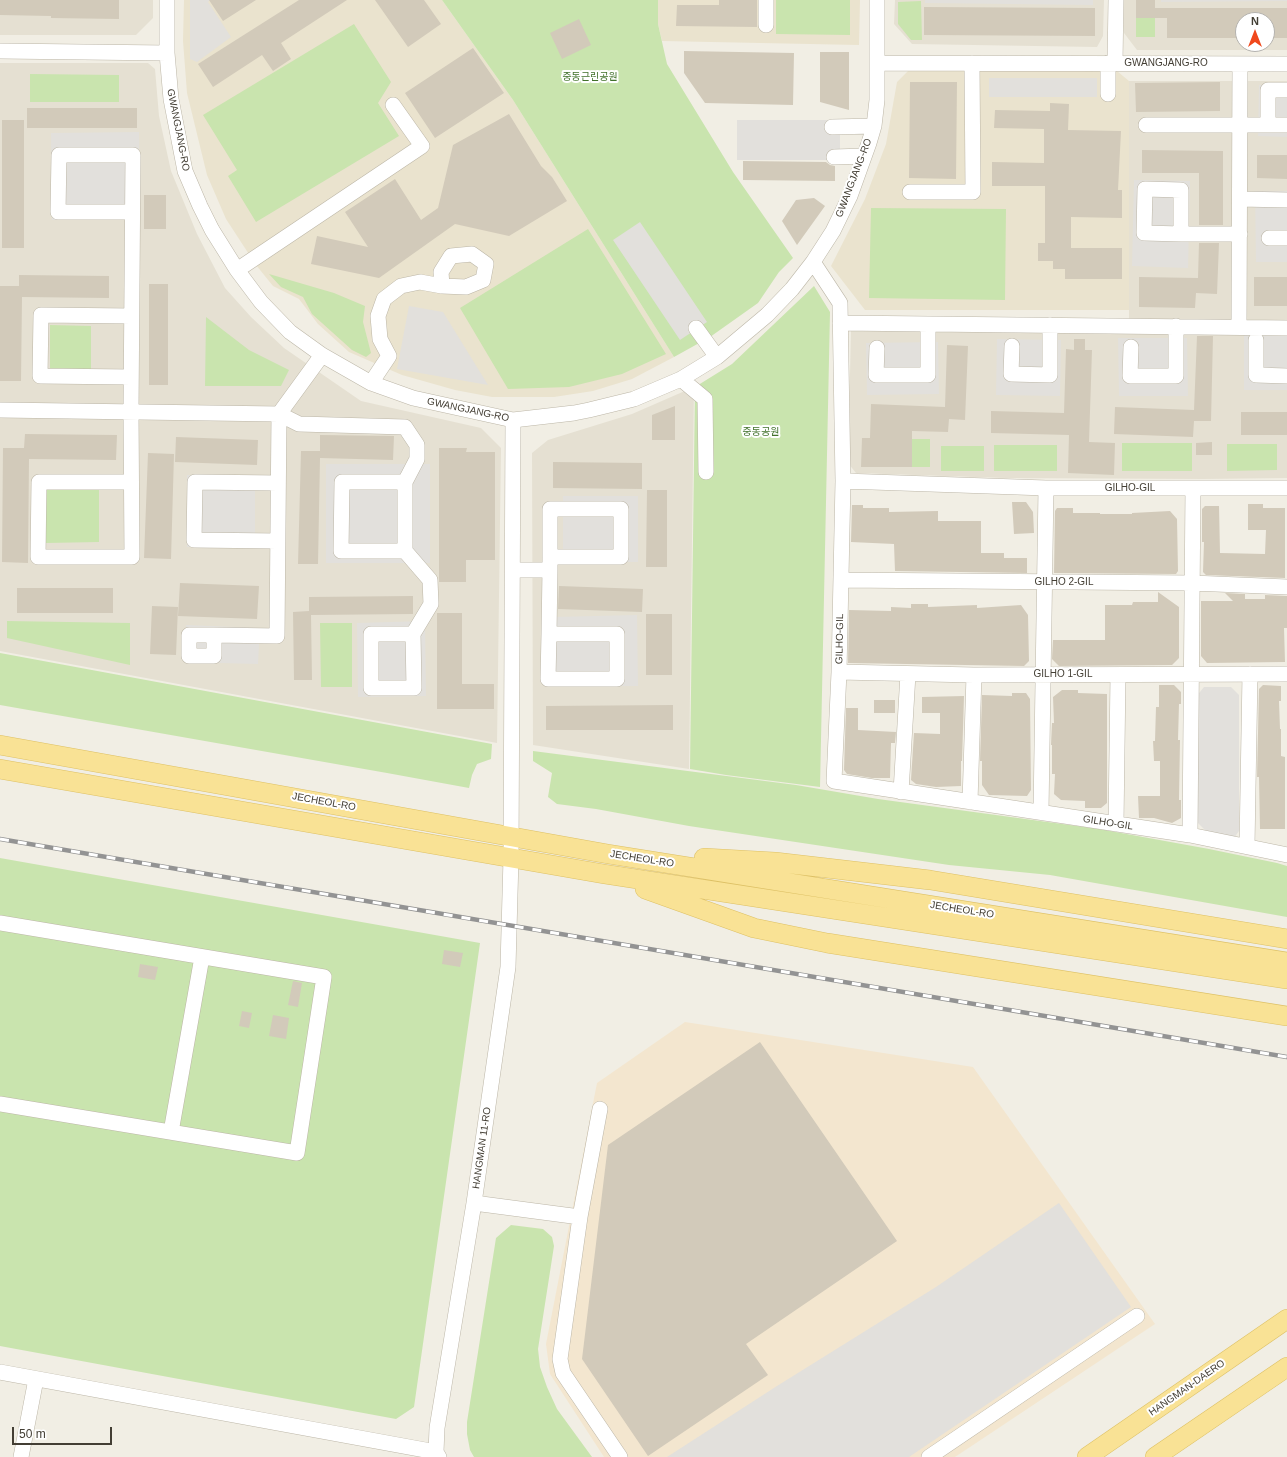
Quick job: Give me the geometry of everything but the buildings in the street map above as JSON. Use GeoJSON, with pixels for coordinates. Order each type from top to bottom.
{"type":"FeatureCollection","features":[{"type":"Feature","properties":{"kind":"main road","name":"JECHEOL-RO"},"geometry":{"type":"LineString","coordinates":[[0,745],[608,854],[1287,962]]}},
{"type":"Feature","properties":{"kind":"main road","name":"JECHEOL-RO"},"geometry":{"type":"LineString","coordinates":[[0,769],[604,874],[1287,979]]}},
{"type":"Feature","properties":{"kind":"main road"},"geometry":{"type":"LineString","coordinates":[[608,854],[775,862],[930,880],[1287,939]]}},
{"type":"Feature","properties":{"kind":"main road"},"geometry":{"type":"LineString","coordinates":[[604,874],[754,928],[820,942],[1287,1016]]}},
{"type":"Feature","properties":{"kind":"main road","name":"HANGMAN-DAERO"},"geometry":{"type":"LineString","coordinates":[[1087,1457],[1287,1319]]}},
{"type":"Feature","properties":{"kind":"main road"},"geometry":{"type":"LineString","coordinates":[[1155,1457],[1287,1367]]}},
{"type":"Feature","properties":{"kind":"street","name":"GWANGJANG-RO"},"geometry":{"type":"LineString","coordinates":[[167,0],[167,53],[171,99],[185,171],[212,230],[237,270],[261,302],[290,332],[322,355],[371,383],[413,398],[513,420],[574,413],[634,399],[681,379],[717,357],[767,315],[792,289],[813,262],[833,231],[850,196],[874,126],[877,100],[877,0]]}},
{"type":"Feature","properties":{"kind":"street"},"geometry":{"type":"LineString","coordinates":[[766,0],[766,25]]}},
{"type":"Feature","properties":{"kind":"street"},"geometry":{"type":"LineString","coordinates":[[1108,94],[1116,0]]}},
{"type":"Feature","properties":{"kind":"street"},"geometry":{"type":"LineString","coordinates":[[0,51],[167,53]]}},
{"type":"Feature","properties":{"kind":"street","name":"GWANGJANG-RO"},"geometry":{"type":"LineString","coordinates":[[877,63],[1287,64]]}},
{"type":"Feature","properties":{"kind":"street"},"geometry":{"type":"LineString","coordinates":[[910,192],[973,192],[972,63]]}},
{"type":"Feature","properties":{"kind":"street"},"geometry":{"type":"LineString","coordinates":[[1239,327],[1240,64]]}},
{"type":"Feature","properties":{"kind":"street"},"geometry":{"type":"LineString","coordinates":[[1268,125],[1268,90],[1287,90]]}},
{"type":"Feature","properties":{"kind":"street"},"geometry":{"type":"LineString","coordinates":[[237,270],[422,146],[393,105]]}},
{"type":"Feature","properties":{"kind":"street"},"geometry":{"type":"LineString","coordinates":[[1146,125],[1287,126]]}},
{"type":"Feature","properties":{"kind":"street"},"geometry":{"type":"LineString","coordinates":[[832,127],[874,126]]}},
{"type":"Feature","properties":{"kind":"street"},"geometry":{"type":"LineString","coordinates":[[131,482],[39,482],[38,556],[132,557],[131,482],[130,412],[133,155],[59,155],[58,212],[132,212]]}},
{"type":"Feature","properties":{"kind":"street"},"geometry":{"type":"LineString","coordinates":[[834,156],[864,156]]}},
{"type":"Feature","properties":{"kind":"street"},"geometry":{"type":"LineString","coordinates":[[1240,199],[1287,200]]}},
{"type":"Feature","properties":{"kind":"street"},"geometry":{"type":"LineString","coordinates":[[1181,234],[1240,234]]}},
{"type":"Feature","properties":{"kind":"street"},"geometry":{"type":"LineString","coordinates":[[1269,238],[1287,238]]}},
{"type":"Feature","properties":{"kind":"street"},"geometry":{"type":"LineString","coordinates":[[813,262],[840,303],[843,481]]}},
{"type":"Feature","properties":{"kind":"street"},"geometry":{"type":"LineString","coordinates":[[371,383],[389,356],[380,339],[378,316],[384,299],[401,286],[420,282],[442,286]]}},
{"type":"Feature","properties":{"kind":"street"},"geometry":{"type":"LineString","coordinates":[[131,316],[40,315],[40,376],[131,377]]}},
{"type":"Feature","properties":{"kind":"street"},"geometry":{"type":"LineString","coordinates":[[840,323],[1287,328]]}},
{"type":"Feature","properties":{"kind":"street"},"geometry":{"type":"LineString","coordinates":[[877,348],[876,375],[928,375],[928,324]]}},
{"type":"Feature","properties":{"kind":"street"},"geometry":{"type":"LineString","coordinates":[[1012,346],[1011,374],[1050,374],[1050,325]]}},
{"type":"Feature","properties":{"kind":"street"},"geometry":{"type":"LineString","coordinates":[[1131,347],[1130,376],[1176,376],[1176,326]]}},
{"type":"Feature","properties":{"kind":"street"},"geometry":{"type":"LineString","coordinates":[[696,328],[717,357]]}},
{"type":"Feature","properties":{"kind":"street"},"geometry":{"type":"LineString","coordinates":[[1256,340],[1256,375],[1287,376]]}},
{"type":"Feature","properties":{"kind":"street"},"geometry":{"type":"LineString","coordinates":[[214,635],[276,636],[279,414],[322,355]]}},
{"type":"Feature","properties":{"kind":"street"},"geometry":{"type":"LineString","coordinates":[[681,379],[705,399],[706,472]]}},
{"type":"Feature","properties":{"kind":"street"},"geometry":{"type":"LineString","coordinates":[[0,410],[279,414],[298,424],[405,428],[417,445],[417,459],[405,482],[405,551],[430,580],[431,604],[413,634],[414,688],[371,688],[371,634],[413,634]]}},
{"type":"Feature","properties":{"kind":"street","name":"HANGMAN 11-RO"},"geometry":{"type":"LineString","coordinates":[[438,1455],[437,1428],[474,1203],[508,967],[511,858],[513,420]]}},
{"type":"Feature","properties":{"kind":"street","name":"GILHO-GIL"},"geometry":{"type":"LineString","coordinates":[[1287,488],[1046,488],[843,481],[839,672],[834,781],[1190,835],[1287,855]]}},
{"type":"Feature","properties":{"kind":"street"},"geometry":{"type":"LineString","coordinates":[[277,541],[194,540],[195,482],[278,483]]}},
{"type":"Feature","properties":{"kind":"street"},"geometry":{"type":"LineString","coordinates":[[405,482],[342,482],[341,551],[405,551]]}},
{"type":"Feature","properties":{"kind":"street"},"geometry":{"type":"LineString","coordinates":[[1041,812],[1046,582],[1046,488]]}},
{"type":"Feature","properties":{"kind":"street"},"geometry":{"type":"LineString","coordinates":[[1190,835],[1193,488]]}},
{"type":"Feature","properties":{"kind":"street"},"geometry":{"type":"LineString","coordinates":[[512,570],[550,564],[621,557],[621,509],[550,509],[550,564],[548,679],[617,679],[617,634],[549,634]]}},
{"type":"Feature","properties":{"kind":"street","name":"GILHO 2-GIL"},"geometry":{"type":"LineString","coordinates":[[841,580],[1192,583],[1287,587]]}},
{"type":"Feature","properties":{"kind":"street","name":"GILHO 1-GIL"},"geometry":{"type":"LineString","coordinates":[[839,672],[974,675],[1287,674]]}},
{"type":"Feature","properties":{"kind":"street"},"geometry":{"type":"LineString","coordinates":[[901,792],[908,674]]}},
{"type":"Feature","properties":{"kind":"street"},"geometry":{"type":"LineString","coordinates":[[1247,846],[1250,674]]}},
{"type":"Feature","properties":{"kind":"street"},"geometry":{"type":"LineString","coordinates":[[970,802],[974,675]]}},
{"type":"Feature","properties":{"kind":"street"},"geometry":{"type":"LineString","coordinates":[[1116,824],[1118,675]]}},
{"type":"Feature","properties":{"kind":"street"},"geometry":{"type":"LineString","coordinates":[[0,923],[324,977],[297,1153],[0,1104]]}},
{"type":"Feature","properties":{"kind":"street"},"geometry":{"type":"LineString","coordinates":[[171,1132],[202,957]]}},
{"type":"Feature","properties":{"kind":"street"},"geometry":{"type":"LineString","coordinates":[[600,1109],[580,1218],[560,1359],[563,1373],[620,1457]]}},
{"type":"Feature","properties":{"kind":"street"},"geometry":{"type":"LineString","coordinates":[[474,1203],[580,1218]]}},
{"type":"Feature","properties":{"kind":"street"},"geometry":{"type":"LineString","coordinates":[[929,1457],[1137,1316]]}},
{"type":"Feature","properties":{"kind":"street"},"geometry":{"type":"LineString","coordinates":[[0,1372],[438,1455]]}},
{"type":"Feature","properties":{"kind":"street"},"geometry":{"type":"LineString","coordinates":[[21,1457],[36,1379]]}},
{"type":"Feature","properties":{"kind":"shaded area"},"geometry":{"type":"Polygon","coordinates":[[[0,0],[153,0],[153,18],[136,35],[0,35],[0,0]]]}},
{"type":"Feature","properties":{"kind":"shaded area"},"geometry":{"type":"Polygon","coordinates":[[[184,0],[442,0],[513,100],[674,357],[632,379],[593,391],[554,397],[492,397],[455,390],[402,375],[349,352],[318,324],[299,299],[273,286],[256,265],[226,219],[207,175],[187,93],[183,41],[184,0]]]}},
{"type":"Feature","properties":{"kind":"shaded area"},"geometry":{"type":"Polygon","coordinates":[[[190,0],[210,0],[208,2],[231,37],[197,62],[190,59],[190,0]]]}},
{"type":"Feature","properties":{"kind":"shaded area"},"geometry":{"type":"Polygon","coordinates":[[[658,0],[860,0],[859,45],[662,41],[658,24],[658,0]]]}},
{"type":"Feature","properties":{"kind":"shaded area"},"geometry":{"type":"Polygon","coordinates":[[[895,0],[1104,0],[1103,36],[1097,47],[912,44],[894,24],[895,0]]]}},
{"type":"Feature","properties":{"kind":"shaded area"},"geometry":{"type":"Polygon","coordinates":[[[925,0],[1093,0],[1093,5],[925,3],[925,0]]]}},
{"type":"Feature","properties":{"kind":"shaded area"},"geometry":{"type":"Polygon","coordinates":[[[1123,0],[1287,0],[1287,50],[1275,50],[1275,12],[1235,12],[1235,50],[1137,50],[1124,33],[1123,0]]]}},
{"type":"Feature","properties":{"kind":"shaded area"},"geometry":{"type":"Polygon","coordinates":[[[1161,0],[1287,0],[1287,1],[1161,2],[1161,0]]]}},
{"type":"Feature","properties":{"kind":"shaded area"},"geometry":{"type":"Polygon","coordinates":[[[0,63],[148,63],[155,69],[159,116],[171,171],[197,234],[225,288],[251,317],[284,348],[361,401],[481,428],[501,448],[497,743],[0,651],[0,63]]]}},
{"type":"Feature","properties":{"kind":"shaded area"},"geometry":{"type":"Polygon","coordinates":[[[909,70],[1117,71],[1129,81],[1129,310],[865,310],[831,266],[865,199],[886,144],[897,82],[909,70]]]}},
{"type":"Feature","properties":{"kind":"shaded area"},"geometry":{"type":"Polygon","coordinates":[[[989,78],[1097,78],[1097,97],[989,97],[989,78]]]}},
{"type":"Feature","properties":{"kind":"shaded area"},"geometry":{"type":"Polygon","coordinates":[[[1129,81],[1287,81],[1287,478],[1006,478],[856,473],[848,463],[851,330],[1129,334],[1129,81]]]}},
{"type":"Feature","properties":{"kind":"shaded area"},"geometry":{"type":"Polygon","coordinates":[[[1259,85],[1287,86],[1287,137],[1258,136],[1259,85]]]}},
{"type":"Feature","properties":{"kind":"shaded area"},"geometry":{"type":"Polygon","coordinates":[[[737,120],[840,120],[840,160],[737,160],[737,120]]]}},
{"type":"Feature","properties":{"kind":"shaded area"},"geometry":{"type":"Polygon","coordinates":[[[139,132],[140,218],[52,220],[51,133],[139,132]]]}},
{"type":"Feature","properties":{"kind":"shaded area"},"geometry":{"type":"Polygon","coordinates":[[[1134,180],[1190,181],[1188,268],[1132,266],[1134,180]]]}},
{"type":"Feature","properties":{"kind":"shaded area"},"geometry":{"type":"Polygon","coordinates":[[[1255,191],[1287,191],[1287,262],[1256,262],[1255,191]]]}},
{"type":"Feature","properties":{"kind":"shaded area"},"geometry":{"type":"Polygon","coordinates":[[[640,222],[707,322],[680,340],[613,240],[640,222]]]}},
{"type":"Feature","properties":{"kind":"shaded area"},"geometry":{"type":"Polygon","coordinates":[[[409,306],[443,312],[488,385],[397,369],[409,306]]]}},
{"type":"Feature","properties":{"kind":"shaded area"},"geometry":{"type":"Polygon","coordinates":[[[1244,320],[1287,320],[1287,390],[1244,390],[1244,320]]]}},
{"type":"Feature","properties":{"kind":"shaded area"},"geometry":{"type":"Polygon","coordinates":[[[1118,338],[1187,338],[1188,396],[1119,396],[1118,338]]]}},
{"type":"Feature","properties":{"kind":"shaded area"},"geometry":{"type":"Polygon","coordinates":[[[997,339],[1061,340],[1060,396],[996,395],[997,339]]]}},
{"type":"Feature","properties":{"kind":"shaded area"},"geometry":{"type":"Polygon","coordinates":[[[938,342],[939,394],[867,395],[866,343],[938,342]]]}},
{"type":"Feature","properties":{"kind":"shaded area"},"geometry":{"type":"Polygon","coordinates":[[[694,387],[689,769],[533,745],[532,453],[548,440],[632,414],[694,387]]]}},
{"type":"Feature","properties":{"kind":"shaded area"},"geometry":{"type":"Polygon","coordinates":[[[326,464],[430,464],[430,563],[326,563],[326,464]]]}},
{"type":"Feature","properties":{"kind":"shaded area"},"geometry":{"type":"Polygon","coordinates":[[[187,475],[255,475],[255,547],[187,547],[187,475]]]}},
{"type":"Feature","properties":{"kind":"shaded area"},"geometry":{"type":"Polygon","coordinates":[[[563,496],[638,496],[638,562],[563,562],[563,496]]]}},
{"type":"Feature","properties":{"kind":"shaded area"},"geometry":{"type":"Polygon","coordinates":[[[637,615],[638,686],[554,687],[553,617],[637,615]]]}},
{"type":"Feature","properties":{"kind":"shaded area"},"geometry":{"type":"Polygon","coordinates":[[[425,621],[426,696],[358,697],[357,623],[425,621]]]}},
{"type":"Feature","properties":{"kind":"shaded area"},"geometry":{"type":"Polygon","coordinates":[[[186,625],[260,628],[258,664],[185,662],[186,625]]]}},
{"type":"Feature","properties":{"kind":"shaded area"},"geometry":{"type":"Polygon","coordinates":[[[1204,687],[1231,687],[1239,695],[1239,831],[1234,838],[1207,832],[1196,821],[1195,698],[1204,687]]]}},
{"type":"Feature","properties":{"kind":"shaded area"},"geometry":{"type":"Polygon","coordinates":[[[685,1022],[973,1067],[1155,1324],[955,1457],[604,1457],[550,1374],[546,1344],[597,1083],[685,1022]]]}},
{"type":"Feature","properties":{"kind":"shaded area"},"geometry":{"type":"Polygon","coordinates":[[[1059,1203],[1131,1307],[909,1457],[667,1457],[777,1386],[936,1287],[1059,1203]]]}},
{"type":"Feature","properties":{"kind":"green space","name":"중동근린공원"},"geometry":{"type":"Polygon","coordinates":[[[442,0],[658,0],[658,24],[667,64],[733,172],[793,258],[779,272],[758,303],[710,337],[674,357],[513,100],[442,0]]]}},
{"type":"Feature","properties":{"kind":"green space"},"geometry":{"type":"Polygon","coordinates":[[[776,0],[850,0],[850,35],[776,34],[776,0]]]}},
{"type":"Feature","properties":{"kind":"green space"},"geometry":{"type":"Polygon","coordinates":[[[921,1],[922,40],[911,40],[898,24],[898,2],[921,1]]]}},
{"type":"Feature","properties":{"kind":"green space"},"geometry":{"type":"Polygon","coordinates":[[[1136,18],[1155,18],[1155,37],[1136,37],[1136,18]]]}},
{"type":"Feature","properties":{"kind":"green space"},"geometry":{"type":"Polygon","coordinates":[[[354,24],[391,82],[378,103],[399,136],[256,222],[228,176],[237,170],[203,115],[354,24]]]}},
{"type":"Feature","properties":{"kind":"green space"},"geometry":{"type":"Polygon","coordinates":[[[30,74],[119,75],[119,102],[30,102],[30,74]]]}},
{"type":"Feature","properties":{"kind":"green space"},"geometry":{"type":"Polygon","coordinates":[[[871,208],[1006,209],[1005,300],[869,298],[871,208]]]}},
{"type":"Feature","properties":{"kind":"green space"},"geometry":{"type":"Polygon","coordinates":[[[588,229],[666,354],[622,374],[569,387],[508,389],[460,308],[588,229]]]}},
{"type":"Feature","properties":{"kind":"green space"},"geometry":{"type":"Polygon","coordinates":[[[269,274],[334,293],[365,306],[363,322],[371,353],[366,357],[352,350],[312,314],[303,297],[281,287],[269,274]]]}},
{"type":"Feature","properties":{"kind":"green space","name":"중동공원"},"geometry":{"type":"Polygon","coordinates":[[[814,286],[830,312],[820,787],[690,769],[695,387],[732,364],[814,286]]]}},
{"type":"Feature","properties":{"kind":"green space"},"geometry":{"type":"Polygon","coordinates":[[[206,317],[249,350],[289,370],[281,386],[205,386],[206,317]]]}},
{"type":"Feature","properties":{"kind":"green space"},"geometry":{"type":"Polygon","coordinates":[[[50,325],[91,326],[91,369],[50,369],[50,325]]]}},
{"type":"Feature","properties":{"kind":"green space"},"geometry":{"type":"Polygon","coordinates":[[[912,439],[930,439],[930,467],[912,467],[912,439]]]}},
{"type":"Feature","properties":{"kind":"green space"},"geometry":{"type":"Polygon","coordinates":[[[1122,443],[1192,443],[1192,471],[1122,471],[1122,443]]]}},
{"type":"Feature","properties":{"kind":"green space"},"geometry":{"type":"Polygon","coordinates":[[[1227,444],[1277,444],[1277,470],[1227,471],[1227,444]]]}},
{"type":"Feature","properties":{"kind":"green space"},"geometry":{"type":"Polygon","coordinates":[[[994,445],[1057,445],[1057,471],[994,471],[994,445]]]}},
{"type":"Feature","properties":{"kind":"green space"},"geometry":{"type":"Polygon","coordinates":[[[941,446],[984,446],[984,471],[941,471],[941,446]]]}},
{"type":"Feature","properties":{"kind":"green space"},"geometry":{"type":"Polygon","coordinates":[[[99,489],[99,542],[46,543],[46,490],[99,489]]]}},
{"type":"Feature","properties":{"kind":"green space"},"geometry":{"type":"Polygon","coordinates":[[[7,621],[130,623],[130,665],[7,638],[7,621]]]}},
{"type":"Feature","properties":{"kind":"green space"},"geometry":{"type":"Polygon","coordinates":[[[320,623],[352,623],[352,687],[321,687],[320,623]]]}},
{"type":"Feature","properties":{"kind":"green space"},"geometry":{"type":"Polygon","coordinates":[[[0,653],[492,744],[491,759],[477,764],[472,775],[469,788],[0,705],[0,653]]]}},
{"type":"Feature","properties":{"kind":"green space"},"geometry":{"type":"Polygon","coordinates":[[[533,751],[796,785],[878,799],[1099,829],[1277,863],[1287,866],[1287,917],[1050,875],[949,865],[689,826],[596,809],[557,804],[548,797],[552,773],[533,761],[533,751]]]}},
{"type":"Feature","properties":{"kind":"green space"},"geometry":{"type":"Polygon","coordinates":[[[0,858],[480,943],[414,1407],[396,1419],[0,1346],[0,858]]]}},
{"type":"Feature","properties":{"kind":"green space"},"geometry":{"type":"Polygon","coordinates":[[[511,1225],[543,1229],[552,1237],[554,1246],[538,1349],[540,1367],[557,1409],[592,1457],[474,1457],[470,1450],[467,1434],[467,1422],[496,1238],[511,1225]]]}},
{"type":"Feature","properties":{"kind":"railway"},"geometry":{"type":"LineString","coordinates":[[0,839],[1287,1057]]}}]}
